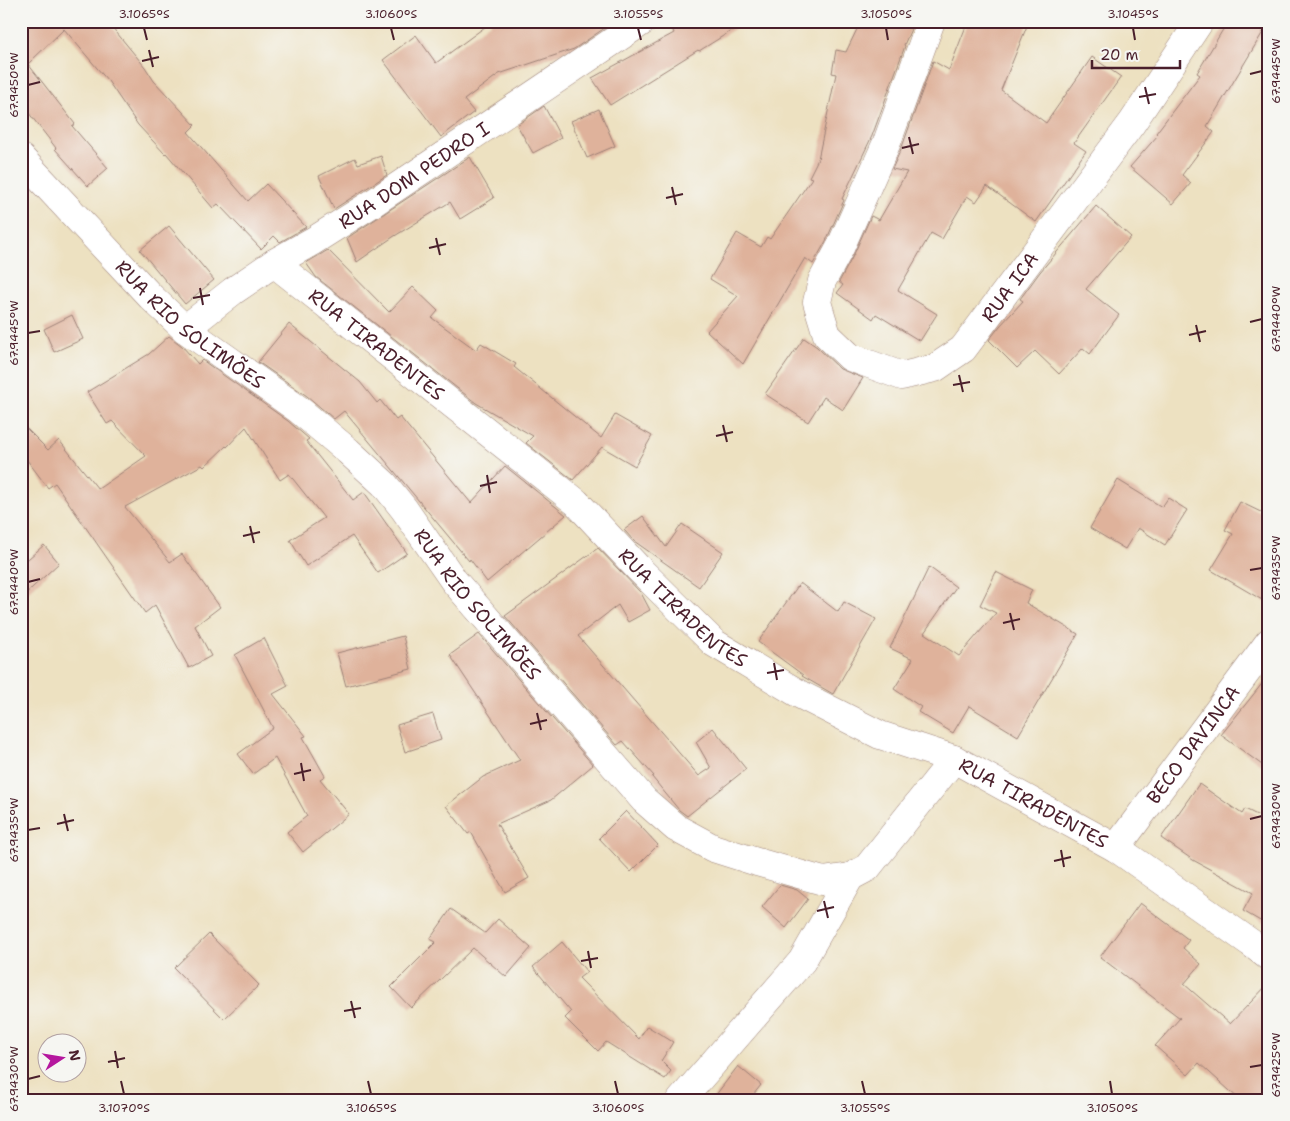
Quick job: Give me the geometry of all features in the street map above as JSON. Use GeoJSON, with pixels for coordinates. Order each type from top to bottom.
{"type":"FeatureCollection","features":[{"type":"Feature","properties":{"kind":"street","name":"RUA DOM PEDRO I"},"geometry":{"type":"LineString","coordinates":[[185,329],[233,291],[274,263],[373,203],[643,21]]}},
{"type":"Feature","properties":{"kind":"street","name":"RUA ICA"},"geometry":{"type":"LineString","coordinates":[[931,21],[887,142],[840,248],[822,281],[817,302],[827,336],[850,357],[902,376],[935,368],[963,349],[1132,123],[1200,21]]}},
{"type":"Feature","properties":{"kind":"street","name":"RUA RIO SOLIMÕES"},"geometry":{"type":"LineString","coordinates":[[21,158],[150,297],[185,329],[298,409],[384,484],[460,588],[644,800],[676,828],[713,848],[823,881],[850,877],[867,868],[954,759]]}},
{"type":"Feature","properties":{"kind":"street","name":"RUA TIRADENTES"},"geometry":{"type":"LineString","coordinates":[[274,263],[576,502],[637,567],[714,643],[801,695],[880,735],[954,759],[1116,848],[1269,957]]}},
{"type":"Feature","properties":{"kind":"street","name":"BECO DAVINCA"},"geometry":{"type":"LineString","coordinates":[[1116,848],[1269,642]]}},
{"type":"Feature","properties":{"kind":"street"},"geometry":{"type":"LineString","coordinates":[[680,1100],[802,961],[850,877]]}},
{"type":"Feature","properties":{"kind":"building"},"geometry":{"type":"Polygon","coordinates":[[[21,21],[107,21],[145,67],[154,81],[195,125],[188,132],[248,201],[266,184],[306,227],[280,242],[274,236],[261,249],[218,204],[213,208],[166,153],[138,125],[108,81],[64,29],[28,64],[75,124],[72,126],[108,168],[88,186],[55,149],[21,103],[21,21]]]}},
{"type":"Feature","properties":{"kind":"building"},"geometry":{"type":"Polygon","coordinates":[[[493,21],[615,21],[574,49],[499,74],[464,100],[474,112],[441,137],[383,60],[416,35],[436,63],[493,21]]]}},
{"type":"Feature","properties":{"kind":"building"},"geometry":{"type":"Polygon","coordinates":[[[669,21],[747,21],[610,105],[592,78],[674,33],[669,21]]]}},
{"type":"Feature","properties":{"kind":"building"},"geometry":{"type":"Polygon","coordinates":[[[861,21],[894,21],[911,29],[872,136],[842,199],[844,200],[826,241],[813,264],[805,258],[743,364],[707,331],[738,296],[710,279],[737,233],[761,247],[767,237],[770,239],[812,178],[809,177],[818,159],[836,74],[832,73],[836,50],[846,52],[861,21]]]}},
{"type":"Feature","properties":{"kind":"building"},"geometry":{"type":"Polygon","coordinates":[[[968,21],[1029,21],[1001,90],[1046,123],[1092,57],[1121,77],[1074,143],[1086,151],[1036,222],[987,186],[976,202],[967,196],[942,239],[931,233],[898,290],[937,314],[920,341],[876,314],[873,319],[837,293],[843,285],[839,282],[871,216],[879,220],[907,172],[892,169],[902,147],[933,61],[949,70],[968,21]]]}},
{"type":"Feature","properties":{"kind":"building"},"geometry":{"type":"Polygon","coordinates":[[[1228,21],[1269,22],[1207,126],[1214,132],[1182,175],[1191,183],[1173,204],[1130,167],[1158,135],[1156,133],[1200,75],[1197,73],[1228,21]]]}},
{"type":"Feature","properties":{"kind":"building"},"geometry":{"type":"Polygon","coordinates":[[[544,106],[561,138],[533,153],[517,125],[544,106]]]}},
{"type":"Feature","properties":{"kind":"building"},"geometry":{"type":"Polygon","coordinates":[[[599,109],[615,146],[587,158],[571,121],[599,109]]]}},
{"type":"Feature","properties":{"kind":"building"},"geometry":{"type":"Polygon","coordinates":[[[381,156],[387,175],[334,209],[319,176],[355,158],[358,164],[381,156]]]}},
{"type":"Feature","properties":{"kind":"building"},"geometry":{"type":"Polygon","coordinates":[[[470,157],[494,198],[460,219],[450,202],[357,262],[347,238],[470,157]]]}},
{"type":"Feature","properties":{"kind":"building"},"geometry":{"type":"Polygon","coordinates":[[[1096,206],[1131,237],[1086,289],[1119,315],[1090,354],[1083,348],[1059,374],[1035,351],[1017,368],[989,340],[1023,301],[1020,299],[1040,272],[1096,206]]]}},
{"type":"Feature","properties":{"kind":"building"},"geometry":{"type":"Polygon","coordinates":[[[169,226],[214,280],[185,304],[140,250],[169,226]]]}},
{"type":"Feature","properties":{"kind":"building"},"geometry":{"type":"Polygon","coordinates":[[[328,250],[389,312],[413,287],[438,311],[432,318],[476,350],[481,343],[516,364],[514,367],[601,438],[615,415],[652,436],[635,466],[602,447],[573,480],[526,443],[533,436],[476,403],[316,277],[306,263],[328,250]]]}},
{"type":"Feature","properties":{"kind":"building"},"geometry":{"type":"Polygon","coordinates":[[[72,315],[83,339],[54,352],[44,329],[72,315]]]}},
{"type":"Feature","properties":{"kind":"building"},"geometry":{"type":"Polygon","coordinates":[[[289,324],[360,382],[377,403],[380,400],[396,420],[400,417],[471,503],[505,466],[566,515],[487,582],[470,559],[469,561],[344,411],[334,419],[307,396],[258,362],[289,324]]]}},
{"type":"Feature","properties":{"kind":"building"},"geometry":{"type":"Polygon","coordinates":[[[169,336],[182,346],[198,364],[202,360],[288,421],[309,439],[306,441],[353,500],[364,492],[407,553],[378,573],[352,536],[306,566],[290,540],[324,518],[289,474],[280,480],[246,427],[204,467],[202,465],[125,507],[170,562],[182,554],[220,607],[195,626],[211,656],[189,668],[155,605],[145,613],[55,483],[48,488],[21,452],[21,423],[48,450],[59,440],[98,489],[146,456],[112,421],[107,424],[87,392],[149,354],[169,336]]]}},
{"type":"Feature","properties":{"kind":"building"},"geometry":{"type":"Polygon","coordinates":[[[804,338],[817,347],[840,369],[863,378],[843,410],[824,397],[808,422],[765,394],[804,338]]]}},
{"type":"Feature","properties":{"kind":"building"},"geometry":{"type":"Polygon","coordinates":[[[1118,480],[1162,507],[1168,498],[1187,510],[1165,545],[1138,528],[1125,549],[1090,528],[1118,480]]]}},
{"type":"Feature","properties":{"kind":"building"},"geometry":{"type":"Polygon","coordinates":[[[1240,502],[1269,516],[1269,604],[1211,570],[1233,534],[1225,530],[1240,502]]]}},
{"type":"Feature","properties":{"kind":"building"},"geometry":{"type":"Polygon","coordinates":[[[643,516],[666,547],[682,524],[723,552],[699,587],[634,541],[624,530],[643,516]]]}},
{"type":"Feature","properties":{"kind":"building"},"geometry":{"type":"Polygon","coordinates":[[[44,545],[59,563],[21,598],[21,565],[44,545]]]}},
{"type":"Feature","properties":{"kind":"building"},"geometry":{"type":"Polygon","coordinates":[[[598,548],[641,593],[650,610],[628,622],[618,605],[578,636],[699,776],[711,768],[696,742],[713,728],[746,769],[687,816],[679,810],[652,777],[654,776],[623,741],[617,745],[505,616],[598,548]]]}},
{"type":"Feature","properties":{"kind":"building"},"geometry":{"type":"Polygon","coordinates":[[[929,567],[956,587],[924,633],[959,656],[996,613],[980,605],[996,572],[1032,590],[1026,603],[1078,634],[1018,736],[969,706],[953,733],[918,712],[921,707],[894,689],[913,659],[890,648],[929,567]]]}},
{"type":"Feature","properties":{"kind":"building"},"geometry":{"type":"Polygon","coordinates":[[[800,583],[838,612],[844,602],[876,619],[833,694],[802,676],[758,642],[800,583]]]}},
{"type":"Feature","properties":{"kind":"building"},"geometry":{"type":"Polygon","coordinates":[[[479,634],[593,765],[551,800],[497,824],[529,878],[505,892],[471,832],[468,834],[446,806],[483,777],[520,760],[450,655],[479,634]]]}},
{"type":"Feature","properties":{"kind":"building"},"geometry":{"type":"Polygon","coordinates":[[[403,636],[411,669],[346,686],[337,653],[403,636]]]}},
{"type":"Feature","properties":{"kind":"building"},"geometry":{"type":"Polygon","coordinates":[[[264,638],[288,686],[273,694],[306,736],[303,737],[325,776],[320,779],[349,814],[303,852],[287,832],[307,816],[275,758],[253,774],[238,754],[273,728],[235,655],[264,638]]]}},
{"type":"Feature","properties":{"kind":"building"},"geometry":{"type":"Polygon","coordinates":[[[1269,675],[1269,770],[1221,735],[1269,675]]]}},
{"type":"Feature","properties":{"kind":"building"},"geometry":{"type":"Polygon","coordinates":[[[433,714],[441,740],[405,752],[397,725],[433,714]]]}},
{"type":"Feature","properties":{"kind":"building"},"geometry":{"type":"Polygon","coordinates":[[[1199,784],[1242,814],[1245,809],[1269,821],[1269,926],[1243,911],[1253,893],[1193,860],[1161,838],[1199,784]]]}},
{"type":"Feature","properties":{"kind":"building"},"geometry":{"type":"Polygon","coordinates":[[[626,811],[658,845],[631,872],[599,838],[626,811]]]}},
{"type":"Feature","properties":{"kind":"building"},"geometry":{"type":"Polygon","coordinates":[[[780,885],[797,890],[808,899],[786,928],[762,907],[780,885]]]}},
{"type":"Feature","properties":{"kind":"building"},"geometry":{"type":"Polygon","coordinates":[[[1140,903],[1189,940],[1183,948],[1201,964],[1184,984],[1230,1024],[1269,983],[1269,1100],[1240,1100],[1199,1063],[1188,1075],[1155,1046],[1180,1018],[1100,957],[1140,903]]]}},
{"type":"Feature","properties":{"kind":"building"},"geometry":{"type":"Polygon","coordinates":[[[451,909],[485,933],[498,919],[531,948],[506,977],[473,948],[411,1008],[391,987],[436,942],[430,939],[451,909]]]}},
{"type":"Feature","properties":{"kind":"building"},"geometry":{"type":"Polygon","coordinates":[[[209,934],[259,985],[224,1019],[174,968],[209,934]]]}},
{"type":"Feature","properties":{"kind":"building"},"geometry":{"type":"Polygon","coordinates":[[[562,942],[587,972],[579,978],[639,1039],[647,1026],[673,1042],[661,1061],[671,1071],[665,1079],[606,1042],[598,1051],[565,1018],[571,1012],[533,967],[562,942]]]}},
{"type":"Feature","properties":{"kind":"building"},"geometry":{"type":"Polygon","coordinates":[[[738,1066],[761,1085],[749,1100],[712,1100],[738,1066]]]}}]}
